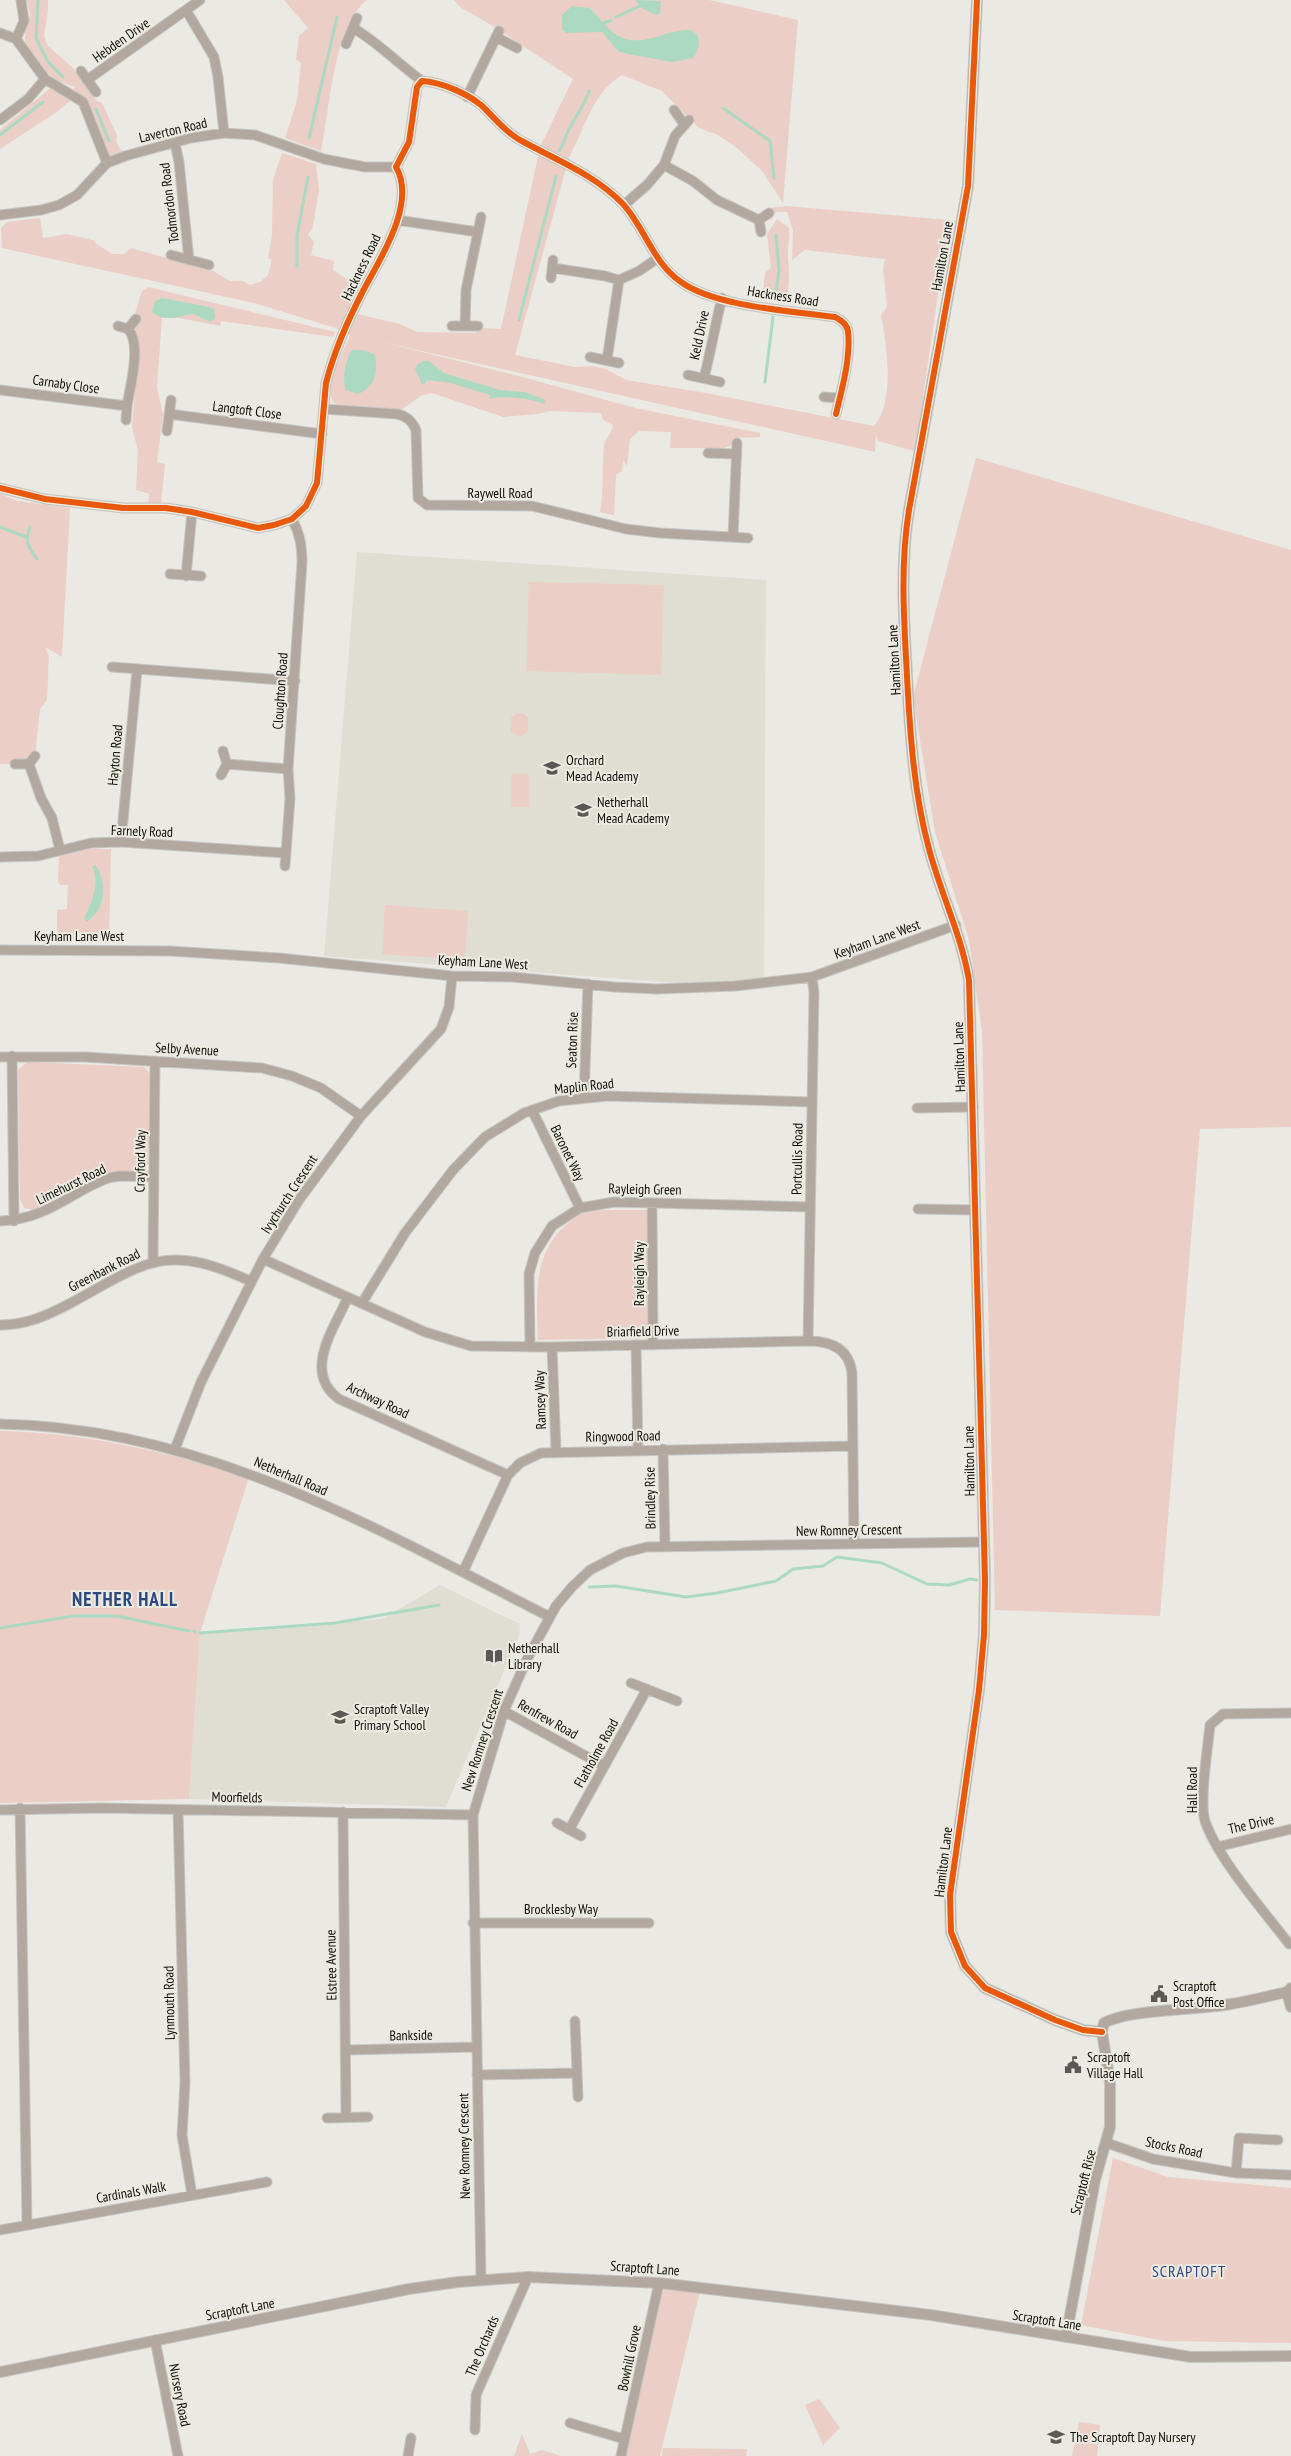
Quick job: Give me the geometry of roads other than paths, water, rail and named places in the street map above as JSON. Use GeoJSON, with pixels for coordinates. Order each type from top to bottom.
{"type":"FeatureCollection","features":[{"type":"Feature","properties":{"kind":"street"},"geometry":{"type":"LineString","coordinates":[[16,39],[24,21],[21,0]]}},
{"type":"Feature","properties":{"kind":"street","name":"Hebden Drive"},"geometry":{"type":"LineString","coordinates":[[87,80],[200,0]]}},
{"type":"Feature","properties":{"kind":"street","name":"Hamilton Lane"},"geometry":{"type":"LineString","coordinates":[[977,0],[968,186],[904,542],[903,578],[909,714],[917,789],[929,850],[964,950],[969,980],[984,1635],[979,1690],[950,1895],[951,1932],[965,1966],[986,1988],[1055,2020],[1083,2030],[1102,2032]]}},
{"type":"Feature","properties":{"kind":"street"},"geometry":{"type":"LineString","coordinates":[[186,10],[214,58],[224,133]]}},
{"type":"Feature","properties":{"kind":"street"},"geometry":{"type":"LineString","coordinates":[[346,44],[357,18]]}},
{"type":"Feature","properties":{"kind":"street"},"geometry":{"type":"LineString","coordinates":[[353,28],[371,39],[388,56],[422,82],[417,87],[409,142],[396,167]]}},
{"type":"Feature","properties":{"kind":"street"},"geometry":{"type":"LineString","coordinates":[[0,33],[16,39],[45,79],[83,102],[107,163]]}},
{"type":"Feature","properties":{"kind":"street"},"geometry":{"type":"LineString","coordinates":[[467,97],[498,34],[516,48]]}},
{"type":"Feature","properties":{"kind":"street"},"geometry":{"type":"LineString","coordinates":[[80,71],[96,92]]}},
{"type":"Feature","properties":{"kind":"street"},"geometry":{"type":"LineString","coordinates":[[0,120],[28,100],[45,79]]}},
{"type":"Feature","properties":{"kind":"street","name":"Hackness Road"},"geometry":{"type":"LineString","coordinates":[[422,82],[446,87],[467,97],[479,104],[520,140],[591,178],[624,205],[658,258],[668,271],[682,283],[722,298],[756,306],[835,317],[841,320],[848,330],[840,398],[836,414]]}},
{"type":"Feature","properties":{"kind":"street"},"geometry":{"type":"LineString","coordinates":[[624,205],[647,185],[664,166],[668,149],[687,122],[674,110]]}},
{"type":"Feature","properties":{"kind":"street","name":"Laverton Road"},"geometry":{"type":"LineString","coordinates":[[0,215],[49,209],[68,201],[77,195],[107,163],[125,156],[191,138],[224,133],[255,135],[324,159],[365,167],[396,167]]}},
{"type":"Feature","properties":{"kind":"street","name":"Todmordon Road"},"geometry":{"type":"LineString","coordinates":[[175,143],[179,162],[189,260]]}},
{"type":"Feature","properties":{"kind":"street"},"geometry":{"type":"LineString","coordinates":[[664,166],[693,181],[717,200],[760,220]]}},
{"type":"Feature","properties":{"kind":"street","name":"Hackness Road"},"geometry":{"type":"LineString","coordinates":[[292,519],[306,506],[318,483],[326,383],[330,368],[349,320],[378,266],[397,220],[403,187],[401,175],[396,167]]}},
{"type":"Feature","properties":{"kind":"street"},"geometry":{"type":"LineString","coordinates":[[760,220],[769,213]]}},
{"type":"Feature","properties":{"kind":"street"},"geometry":{"type":"LineString","coordinates":[[465,326],[466,290],[481,217]]}},
{"type":"Feature","properties":{"kind":"street"},"geometry":{"type":"LineString","coordinates":[[397,220],[478,232]]}},
{"type":"Feature","properties":{"kind":"street"},"geometry":{"type":"LineString","coordinates":[[760,220],[761,232]]}},
{"type":"Feature","properties":{"kind":"street"},"geometry":{"type":"LineString","coordinates":[[171,255],[209,265]]}},
{"type":"Feature","properties":{"kind":"street"},"geometry":{"type":"LineString","coordinates":[[551,278],[553,264],[619,280],[639,272],[658,258]]}},
{"type":"Feature","properties":{"kind":"street"},"geometry":{"type":"LineString","coordinates":[[607,360],[619,280]]}},
{"type":"Feature","properties":{"kind":"street","name":"Keld Drive"},"geometry":{"type":"LineString","coordinates":[[704,378],[710,354],[713,328],[722,298]]}},
{"type":"Feature","properties":{"kind":"street"},"geometry":{"type":"LineString","coordinates":[[128,329],[136,319]]}},
{"type":"Feature","properties":{"kind":"street"},"geometry":{"type":"LineString","coordinates":[[118,326],[128,329],[132,335],[135,348],[126,420]]}},
{"type":"Feature","properties":{"kind":"street"},"geometry":{"type":"LineString","coordinates":[[452,326],[478,326]]}},
{"type":"Feature","properties":{"kind":"street"},"geometry":{"type":"LineString","coordinates":[[590,357],[619,363]]}},
{"type":"Feature","properties":{"kind":"street","name":"Keld Drive"},"geometry":{"type":"LineString","coordinates":[[688,375],[720,382]]}},
{"type":"Feature","properties":{"kind":"street","name":"Carnaby Close"},"geometry":{"type":"LineString","coordinates":[[0,390],[127,406]]}},
{"type":"Feature","properties":{"kind":"street"},"geometry":{"type":"LineString","coordinates":[[824,396],[840,398]]}},
{"type":"Feature","properties":{"kind":"street"},"geometry":{"type":"LineString","coordinates":[[167,431],[171,400]]}},
{"type":"Feature","properties":{"kind":"street","name":"Raywell Road"},"geometry":{"type":"LineString","coordinates":[[324,409],[397,414],[404,416],[412,423],[416,430],[418,498],[427,505],[532,506],[626,529],[748,538]]}},
{"type":"Feature","properties":{"kind":"street","name":"Langtoft Close"},"geometry":{"type":"LineString","coordinates":[[169,414],[322,434]]}},
{"type":"Feature","properties":{"kind":"street"},"geometry":{"type":"LineString","coordinates":[[733,537],[737,443]]}},
{"type":"Feature","properties":{"kind":"street"},"geometry":{"type":"LineString","coordinates":[[708,453],[737,454]]}},
{"type":"Feature","properties":{"kind":"street"},"geometry":{"type":"LineString","coordinates":[[0,488],[45,499],[123,508],[166,508],[192,512],[258,528],[292,519]]}},
{"type":"Feature","properties":{"kind":"street"},"geometry":{"type":"LineString","coordinates":[[186,576],[192,512]]}},
{"type":"Feature","properties":{"kind":"street","name":"Cloughton Road"},"geometry":{"type":"LineString","coordinates":[[284,866],[290,798],[288,769],[302,545],[300,533],[292,519]]}},
{"type":"Feature","properties":{"kind":"street"},"geometry":{"type":"LineString","coordinates":[[170,574],[202,576]]}},
{"type":"Feature","properties":{"kind":"street"},"geometry":{"type":"LineString","coordinates":[[112,668],[294,681]]}},
{"type":"Feature","properties":{"kind":"street","name":"Hayton Road"},"geometry":{"type":"LineString","coordinates":[[121,842],[137,670]]}},
{"type":"Feature","properties":{"kind":"street"},"geometry":{"type":"LineString","coordinates":[[221,776],[227,764],[223,752]]}},
{"type":"Feature","properties":{"kind":"street"},"geometry":{"type":"LineString","coordinates":[[15,764],[28,764],[35,756]]}},
{"type":"Feature","properties":{"kind":"street"},"geometry":{"type":"LineString","coordinates":[[28,764],[41,798],[52,818],[60,850]]}},
{"type":"Feature","properties":{"kind":"street"},"geometry":{"type":"LineString","coordinates":[[227,764],[288,769]]}},
{"type":"Feature","properties":{"kind":"street","name":"Farnely Road"},"geometry":{"type":"LineString","coordinates":[[0,857],[38,856],[91,843],[121,842],[285,853]]}},
{"type":"Feature","properties":{"kind":"street","name":"Keyham Lane West"},"geometry":{"type":"LineString","coordinates":[[0,950],[180,952],[279,958],[452,976],[513,977],[657,989],[735,986],[812,977],[956,925]]}},
{"type":"Feature","properties":{"kind":"street","name":"Ivychurch Crescent"},"geometry":{"type":"LineString","coordinates":[[175,1449],[201,1382],[250,1281],[299,1200],[361,1116],[441,1029],[449,1007],[452,976]]}},
{"type":"Feature","properties":{"kind":"street","name":"Portcullis Road"},"geometry":{"type":"LineString","coordinates":[[808,1341],[814,992],[812,977]]}},
{"type":"Feature","properties":{"kind":"street","name":"Seaton Rise"},"geometry":{"type":"LineString","coordinates":[[584,1097],[588,984]]}},
{"type":"Feature","properties":{"kind":"street"},"geometry":{"type":"LineString","coordinates":[[12,1056],[14,1220]]}},
{"type":"Feature","properties":{"kind":"street","name":"Selby Avenue"},"geometry":{"type":"LineString","coordinates":[[0,1057],[155,1061],[246,1066],[277,1071],[321,1088],[361,1116]]}},
{"type":"Feature","properties":{"kind":"street","name":"Crayford Way"},"geometry":{"type":"LineString","coordinates":[[153,1261],[155,1061]]}},
{"type":"Feature","properties":{"kind":"street","name":"Maplin Road"},"geometry":{"type":"LineString","coordinates":[[362,1303],[405,1233],[463,1158],[498,1128],[532,1110],[559,1101],[584,1097],[630,1096],[812,1102]]}},
{"type":"Feature","properties":{"kind":"street"},"geometry":{"type":"LineString","coordinates":[[918,1108],[973,1107]]}},
{"type":"Feature","properties":{"kind":"street","name":"Baronet Way"},"geometry":{"type":"LineString","coordinates":[[532,1110],[580,1208]]}},
{"type":"Feature","properties":{"kind":"street","name":"Limehurst Road"},"geometry":{"type":"LineString","coordinates":[[0,1221],[41,1214],[108,1178],[120,1176],[154,1177]]}},
{"type":"Feature","properties":{"kind":"street","name":"Rayleigh Green"},"geometry":{"type":"LineString","coordinates":[[530,1347],[529,1285],[535,1253],[552,1226],[580,1208],[604,1202],[810,1208]]}},
{"type":"Feature","properties":{"kind":"street","name":"Rayleigh Way"},"geometry":{"type":"LineString","coordinates":[[652,1203],[653,1345]]}},
{"type":"Feature","properties":{"kind":"street"},"geometry":{"type":"LineString","coordinates":[[918,1209],[975,1210]]}},
{"type":"Feature","properties":{"kind":"street","name":"Briarfield Drive"},"geometry":{"type":"LineString","coordinates":[[263,1259],[425,1332],[455,1342],[488,1347],[808,1341],[825,1342],[835,1345],[844,1352],[850,1362],[852,1372],[854,1544]]}},
{"type":"Feature","properties":{"kind":"street","name":"Greenbank Road"},"geometry":{"type":"LineString","coordinates":[[0,1325],[20,1324],[39,1319],[124,1274],[153,1261],[196,1261],[210,1264],[250,1281]]}},
{"type":"Feature","properties":{"kind":"street","name":"Archway Road"},"geometry":{"type":"LineString","coordinates":[[348,1297],[321,1357],[322,1376],[328,1389],[339,1399],[508,1475]]}},
{"type":"Feature","properties":{"kind":"street"},"geometry":{"type":"LineString","coordinates":[[636,1345],[638,1450]]}},
{"type":"Feature","properties":{"kind":"street","name":"Ramsey Way"},"geometry":{"type":"LineString","coordinates":[[552,1347],[556,1451]]}},
{"type":"Feature","properties":{"kind":"street","name":"Netherhall Road"},"geometry":{"type":"LineString","coordinates":[[0,1424],[81,1430],[175,1449],[282,1485],[463,1572],[550,1617]]}},
{"type":"Feature","properties":{"kind":"street","name":"Ringwood Road"},"geometry":{"type":"LineString","coordinates":[[463,1572],[508,1475],[526,1458],[541,1453],[556,1451],[853,1446]]}},
{"type":"Feature","properties":{"kind":"street","name":"Brindley Rise"},"geometry":{"type":"LineString","coordinates":[[663,1449],[665,1546]]}},
{"type":"Feature","properties":{"kind":"street","name":"New Romney Crescent"},"geometry":{"type":"LineString","coordinates":[[481,2280],[473,1815],[504,1711],[527,1659],[550,1617],[572,1586],[601,1564],[635,1549],[665,1546],[983,1542]]}},
{"type":"Feature","properties":{"kind":"street"},"geometry":{"type":"LineString","coordinates":[[631,1683],[676,1700]]}},
{"type":"Feature","properties":{"kind":"street","name":"Flatholme Road"},"geometry":{"type":"LineString","coordinates":[[568,1830],[648,1689]]}},
{"type":"Feature","properties":{"kind":"street","name":"Renfrew Road"},"geometry":{"type":"LineString","coordinates":[[504,1711],[604,1766]]}},
{"type":"Feature","properties":{"kind":"street","name":"Hall Road"},"geometry":{"type":"LineString","coordinates":[[1289,1944],[1218,1846],[1205,1819],[1204,1769],[1210,1725],[1223,1714],[1291,1712]]}},
{"type":"Feature","properties":{"kind":"street"},"geometry":{"type":"LineString","coordinates":[[20,1808],[27,2225]]}},
{"type":"Feature","properties":{"kind":"street","name":"Moorfields"},"geometry":{"type":"LineString","coordinates":[[0,1810],[20,1808],[473,1815]]}},
{"type":"Feature","properties":{"kind":"street","name":"Lynmouth Road"},"geometry":{"type":"LineString","coordinates":[[178,1810],[185,2083],[182,2135],[192,2195]]}},
{"type":"Feature","properties":{"kind":"street","name":"Elstree Avenue"},"geometry":{"type":"LineString","coordinates":[[343,1812],[346,2118]]}},
{"type":"Feature","properties":{"kind":"street"},"geometry":{"type":"LineString","coordinates":[[557,1823],[581,1836]]}},
{"type":"Feature","properties":{"kind":"street","name":"The Drive"},"geometry":{"type":"LineString","coordinates":[[1218,1846],[1291,1829]]}},
{"type":"Feature","properties":{"kind":"street","name":"Brocklesby Way"},"geometry":{"type":"LineString","coordinates":[[474,1923],[649,1923]]}},
{"type":"Feature","properties":{"kind":"street"},"geometry":{"type":"LineString","coordinates":[[1102,2032],[1104,2023],[1112,2019],[1230,2004],[1289,1990],[1291,2007]]}},
{"type":"Feature","properties":{"kind":"street"},"geometry":{"type":"LineString","coordinates":[[575,2020],[578,2097]]}},
{"type":"Feature","properties":{"kind":"street","name":"Scraptoft Rise"},"geometry":{"type":"LineString","coordinates":[[1066,2338],[1095,2180],[1107,2143],[1111,2108],[1110,2082],[1102,2032]]}},
{"type":"Feature","properties":{"kind":"street","name":"Bankside"},"geometry":{"type":"LineString","coordinates":[[346,2050],[476,2047]]}},
{"type":"Feature","properties":{"kind":"street"},"geometry":{"type":"LineString","coordinates":[[477,2075],[577,2073]]}},
{"type":"Feature","properties":{"kind":"street"},"geometry":{"type":"LineString","coordinates":[[327,2118],[368,2117]]}},
{"type":"Feature","properties":{"kind":"street"},"geometry":{"type":"LineString","coordinates":[[1236,2173],[1239,2138],[1278,2140]]}},
{"type":"Feature","properties":{"kind":"street","name":"Stocks Road"},"geometry":{"type":"LineString","coordinates":[[1107,2143],[1152,2159],[1236,2173],[1291,2175]]}},
{"type":"Feature","properties":{"kind":"street","name":"Cardinals Walk"},"geometry":{"type":"LineString","coordinates":[[0,2230],[267,2182]]}},
{"type":"Feature","properties":{"kind":"street","name":"Scraptoft Lane"},"geometry":{"type":"LineString","coordinates":[[0,2372],[409,2289],[481,2280],[528,2277],[659,2282],[931,2315],[1191,2357],[1291,2356]]}},
{"type":"Feature","properties":{"kind":"street","name":"The Orchards"},"geometry":{"type":"LineString","coordinates":[[475,2430],[476,2395],[528,2277]]}},
{"type":"Feature","properties":{"kind":"street","name":"Bowhill Grove"},"geometry":{"type":"LineString","coordinates":[[621,2456],[659,2282]]}},
{"type":"Feature","properties":{"kind":"street","name":"Nursery Road"},"geometry":{"type":"LineString","coordinates":[[155,2340],[178,2456]]}},
{"type":"Feature","properties":{"kind":"street"},"geometry":{"type":"LineString","coordinates":[[570,2423],[624,2438]]}},
{"type":"Feature","properties":{"kind":"street"},"geometry":{"type":"LineString","coordinates":[[408,2456],[411,2438]]}},
{"type":"Feature","properties":{"kind":"waterway"},"geometry":{"type":"LineString","coordinates":[[38,0],[36,38],[48,62],[63,77]]}},
{"type":"Feature","properties":{"kind":"waterway"},"geometry":{"type":"LineString","coordinates":[[616,17],[640,6]]}},
{"type":"Feature","properties":{"kind":"waterway"},"geometry":{"type":"LineString","coordinates":[[309,138],[337,17]]}},
{"type":"Feature","properties":{"kind":"waterway"},"geometry":{"type":"LineString","coordinates":[[604,23],[611,20]]}},
{"type":"Feature","properties":{"kind":"waterway"},"geometry":{"type":"LineString","coordinates":[[559,151],[589,91]]}},
{"type":"Feature","properties":{"kind":"waterway"},"geometry":{"type":"LineString","coordinates":[[0,135],[43,102]]}},
{"type":"Feature","properties":{"kind":"waterway"},"geometry":{"type":"LineString","coordinates":[[723,108],[770,141],[774,178]]}},
{"type":"Feature","properties":{"kind":"waterway"},"geometry":{"type":"LineString","coordinates":[[96,109],[109,141]]}},
{"type":"Feature","properties":{"kind":"waterway"},"geometry":{"type":"LineString","coordinates":[[519,320],[556,176]]}},
{"type":"Feature","properties":{"kind":"waterway"},"geometry":{"type":"LineString","coordinates":[[297,266],[297,236],[308,177]]}},
{"type":"Feature","properties":{"kind":"waterway"},"geometry":{"type":"LineString","coordinates":[[775,297],[779,271],[776,235]]}},
{"type":"Feature","properties":{"kind":"waterway"},"geometry":{"type":"LineString","coordinates":[[765,382],[773,317]]}},
{"type":"Feature","properties":{"kind":"waterway"},"geometry":{"type":"LineString","coordinates":[[0,527],[26,537]]}},
{"type":"Feature","properties":{"kind":"waterway"},"geometry":{"type":"LineString","coordinates":[[30,527],[27,541],[37,559]]}},
{"type":"Feature","properties":{"kind":"waterway"},"geometry":{"type":"LineString","coordinates":[[589,1587],[616,1586],[686,1597],[776,1581],[793,1569],[823,1566],[837,1557],[882,1563],[927,1584],[949,1585],[970,1579],[977,1580]]}},
{"type":"Feature","properties":{"kind":"waterway"},"geometry":{"type":"LineString","coordinates":[[200,1633],[335,1623],[439,1605]]}},
{"type":"Feature","properties":{"kind":"waterway"},"geometry":{"type":"LineString","coordinates":[[0,1628],[73,1616],[117,1616],[189,1631]]}},
{"type":"Feature","properties":{"kind":"place","name":"Orchard Mead Academy"},"geometry":{"type":"Point","coordinates":[552,768]}},
{"type":"Feature","properties":{"kind":"place","name":"Netherhall Mead Academy"},"geometry":{"type":"Point","coordinates":[583,810]}},
{"type":"Feature","properties":{"kind":"place","name":"Netherhall Library"},"geometry":{"type":"Point","coordinates":[494,1656]}},
{"type":"Feature","properties":{"kind":"place","name":"Scraptoft Valley Primary School"},"geometry":{"type":"Point","coordinates":[340,1717]}},
{"type":"Feature","properties":{"kind":"place","name":"Scraptoft Post Office"},"geometry":{"type":"Point","coordinates":[1159,1994]}},
{"type":"Feature","properties":{"kind":"place","name":"Scraptoft Village Hall"},"geometry":{"type":"Point","coordinates":[1073,2065]}},
{"type":"Feature","properties":{"kind":"place","name":"The Scraptoft Day Nursery"},"geometry":{"type":"Point","coordinates":[1056,2437]}},
{"type":"Feature","properties":{"kind":"district","name":"NETHER HALL"},"geometry":{"type":"Point","coordinates":[125,1599]}},
{"type":"Feature","properties":{"kind":"district","name":"SCRAPTOFT"},"geometry":{"type":"Point","coordinates":[1189,2271]}}]}
